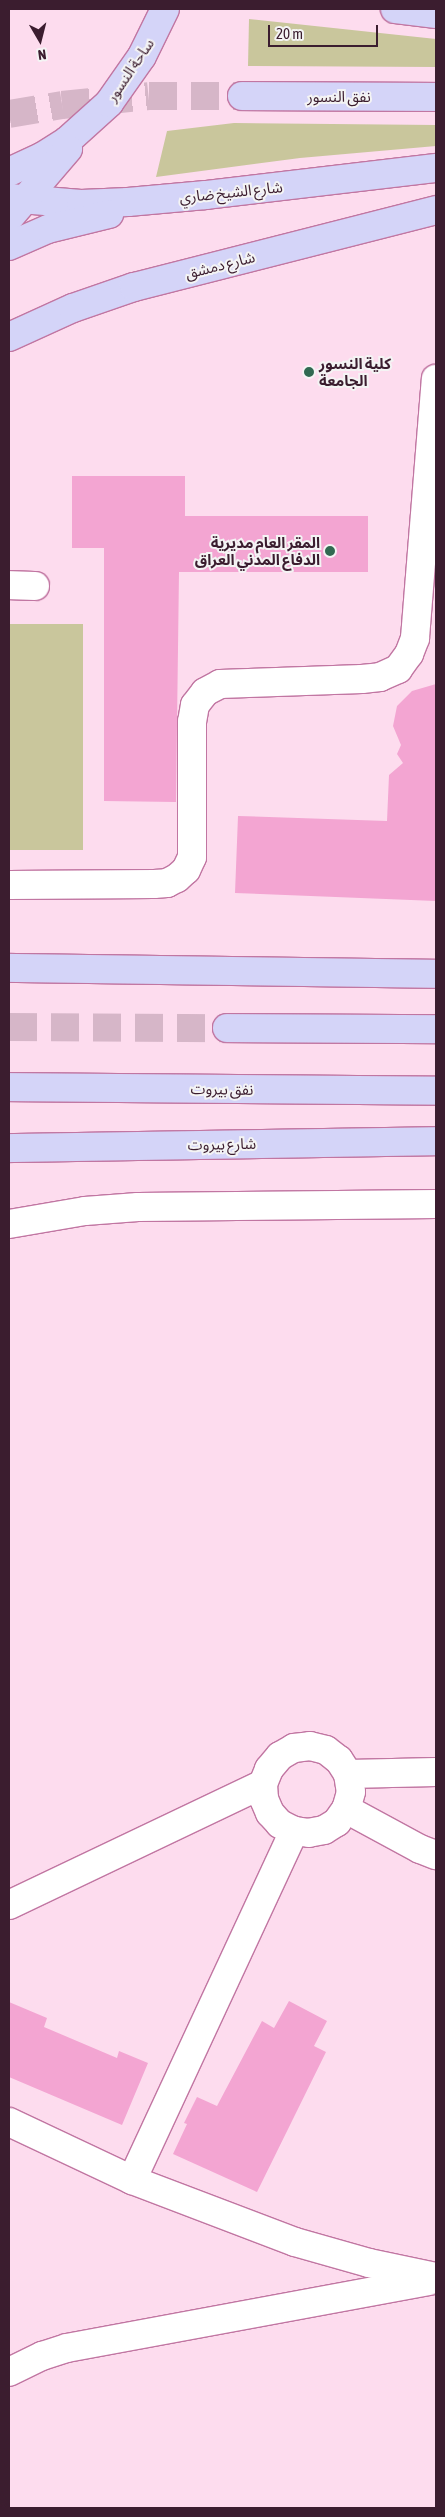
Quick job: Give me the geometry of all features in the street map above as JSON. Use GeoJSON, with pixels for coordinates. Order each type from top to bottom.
{"type":"FeatureCollection","features":[{"type":"Feature","properties":{"kind":"main road","name":"ساحة النسور"},"geometry":{"type":"LineString","coordinates":[[9,172],[43,156],[67,141],[109,103],[142,56],[165,9]]}},
{"type":"Feature","properties":{"kind":"main road"},"geometry":{"type":"LineString","coordinates":[[395,9],[436,14]]}},
{"type":"Feature","properties":{"kind":"main road","name":"نفق النسور"},"geometry":{"type":"LineString","coordinates":[[242,96],[436,98]]}},
{"type":"Feature","properties":{"kind":"main road","name":"شارع الشيخ ضاري"},"geometry":{"type":"LineString","coordinates":[[14,205],[109,103]]}},
{"type":"Feature","properties":{"kind":"main road","name":"شارع الشيخ ضاري"},"geometry":{"type":"LineString","coordinates":[[14,205],[81,204],[206,196],[436,168]]}},
{"type":"Feature","properties":{"kind":"main road"},"geometry":{"type":"LineString","coordinates":[[9,246],[48,229],[85,219],[150,205],[206,196]]}},
{"type":"Feature","properties":{"kind":"main road","name":"شارع دمشق"},"geometry":{"type":"LineString","coordinates":[[9,338],[73,308],[134,287],[436,210]]}},
{"type":"Feature","properties":{"kind":"main road"},"geometry":{"type":"LineString","coordinates":[[9,968],[436,974]]}},
{"type":"Feature","properties":{"kind":"main road"},"geometry":{"type":"LineString","coordinates":[[227,1028],[436,1029]]}},
{"type":"Feature","properties":{"kind":"main road","name":"نفق بيروت"},"geometry":{"type":"LineString","coordinates":[[9,1087],[436,1091]]}},
{"type":"Feature","properties":{"kind":"main road","name":"شارع بيروت"},"geometry":{"type":"LineString","coordinates":[[9,1148],[436,1141]]}},
{"type":"Feature","properties":{"kind":"lane"},"geometry":{"type":"LineString","coordinates":[[9,885],[154,884],[167,883],[177,878],[186,870],[192,857],[192,722],[195,705],[205,692],[220,684],[362,679],[380,677],[398,669],[409,654],[415,638],[436,379]]}},
{"type":"Feature","properties":{"kind":"lane"},"geometry":{"type":"LineString","coordinates":[[9,1224],[85,1211],[138,1207],[436,1204]]}},
{"type":"Feature","properties":{"kind":"lane"},"geometry":{"type":"LineString","coordinates":[[310,1746],[326,1750],[340,1760],[348,1774],[351,1792],[346,1809],[337,1822],[324,1830],[309,1833],[294,1831],[280,1824],[270,1813],[264,1799],[264,1784],[269,1769],[280,1756],[294,1748],[310,1746]]}},
{"type":"Feature","properties":{"kind":"lane"},"geometry":{"type":"LineString","coordinates":[[348,1774],[436,1772]]}},
{"type":"Feature","properties":{"kind":"lane"},"geometry":{"type":"LineString","coordinates":[[9,1905],[264,1784]]}},
{"type":"Feature","properties":{"kind":"lane"},"geometry":{"type":"LineString","coordinates":[[346,1809],[420,1849],[436,1855]]}},
{"type":"Feature","properties":{"kind":"lane"},"geometry":{"type":"LineString","coordinates":[[132,2180],[294,1831]]}},
{"type":"Feature","properties":{"kind":"lane"},"geometry":{"type":"LineString","coordinates":[[9,2122],[132,2180],[295,2242],[369,2263],[436,2278]]}},
{"type":"Feature","properties":{"kind":"lane"},"geometry":{"type":"LineString","coordinates":[[9,2372],[42,2356],[67,2348],[436,2278]]}},
{"type":"Feature","properties":{"kind":"shaded area"},"geometry":{"type":"Polygon","coordinates":[[[249,19],[436,39],[436,67],[248,66],[249,19]]]}},
{"type":"Feature","properties":{"kind":"shaded area"},"geometry":{"type":"Polygon","coordinates":[[[234,123],[436,125],[436,146],[300,158],[156,177],[167,131],[234,123]]]}},
{"type":"Feature","properties":{"kind":"shaded area"},"geometry":{"type":"Polygon","coordinates":[[[9,624],[83,624],[83,850],[9,850],[9,624]]]}},
{"type":"Feature","properties":{"kind":"building"},"geometry":{"type":"Polygon","coordinates":[[[72,476],[185,476],[185,516],[368,516],[368,572],[179,572],[176,802],[104,801],[104,548],[72,548],[72,476]]]}},
{"type":"Feature","properties":{"kind":"building"},"geometry":{"type":"Polygon","coordinates":[[[436,684],[436,901],[235,893],[238,816],[387,821],[389,775],[403,763],[397,754],[401,745],[393,726],[397,706],[412,691],[436,684]]]}},
{"type":"Feature","properties":{"kind":"building"},"geometry":{"type":"Polygon","coordinates":[[[289,2001],[327,2021],[314,2046],[326,2052],[257,2192],[173,2154],[187,2124],[184,2123],[197,2097],[217,2106],[262,2021],[274,2028],[289,2001]]]}},
{"type":"Feature","properties":{"kind":"building"},"geometry":{"type":"Polygon","coordinates":[[[9,2002],[47,2018],[44,2027],[117,2058],[119,2051],[148,2063],[122,2125],[9,2077],[9,2002]]]}},
{"type":"Feature","properties":{"kind":"tunnel"},"geometry":{"type":"LineString","coordinates":[[9,114],[62,105],[149,96],[242,96]]}},
{"type":"Feature","properties":{"kind":"tunnel"},"geometry":{"type":"LineString","coordinates":[[9,1027],[227,1028]]}},
{"type":"Feature","properties":{"kind":"place","name":"كلية النسور الجامعة"},"geometry":{"type":"Point","coordinates":[309,372]}},
{"type":"Feature","properties":{"kind":"place","name":"المقر العام مديرية الدفاع المدني العراق"},"geometry":{"type":"Point","coordinates":[330,551]}}]}
